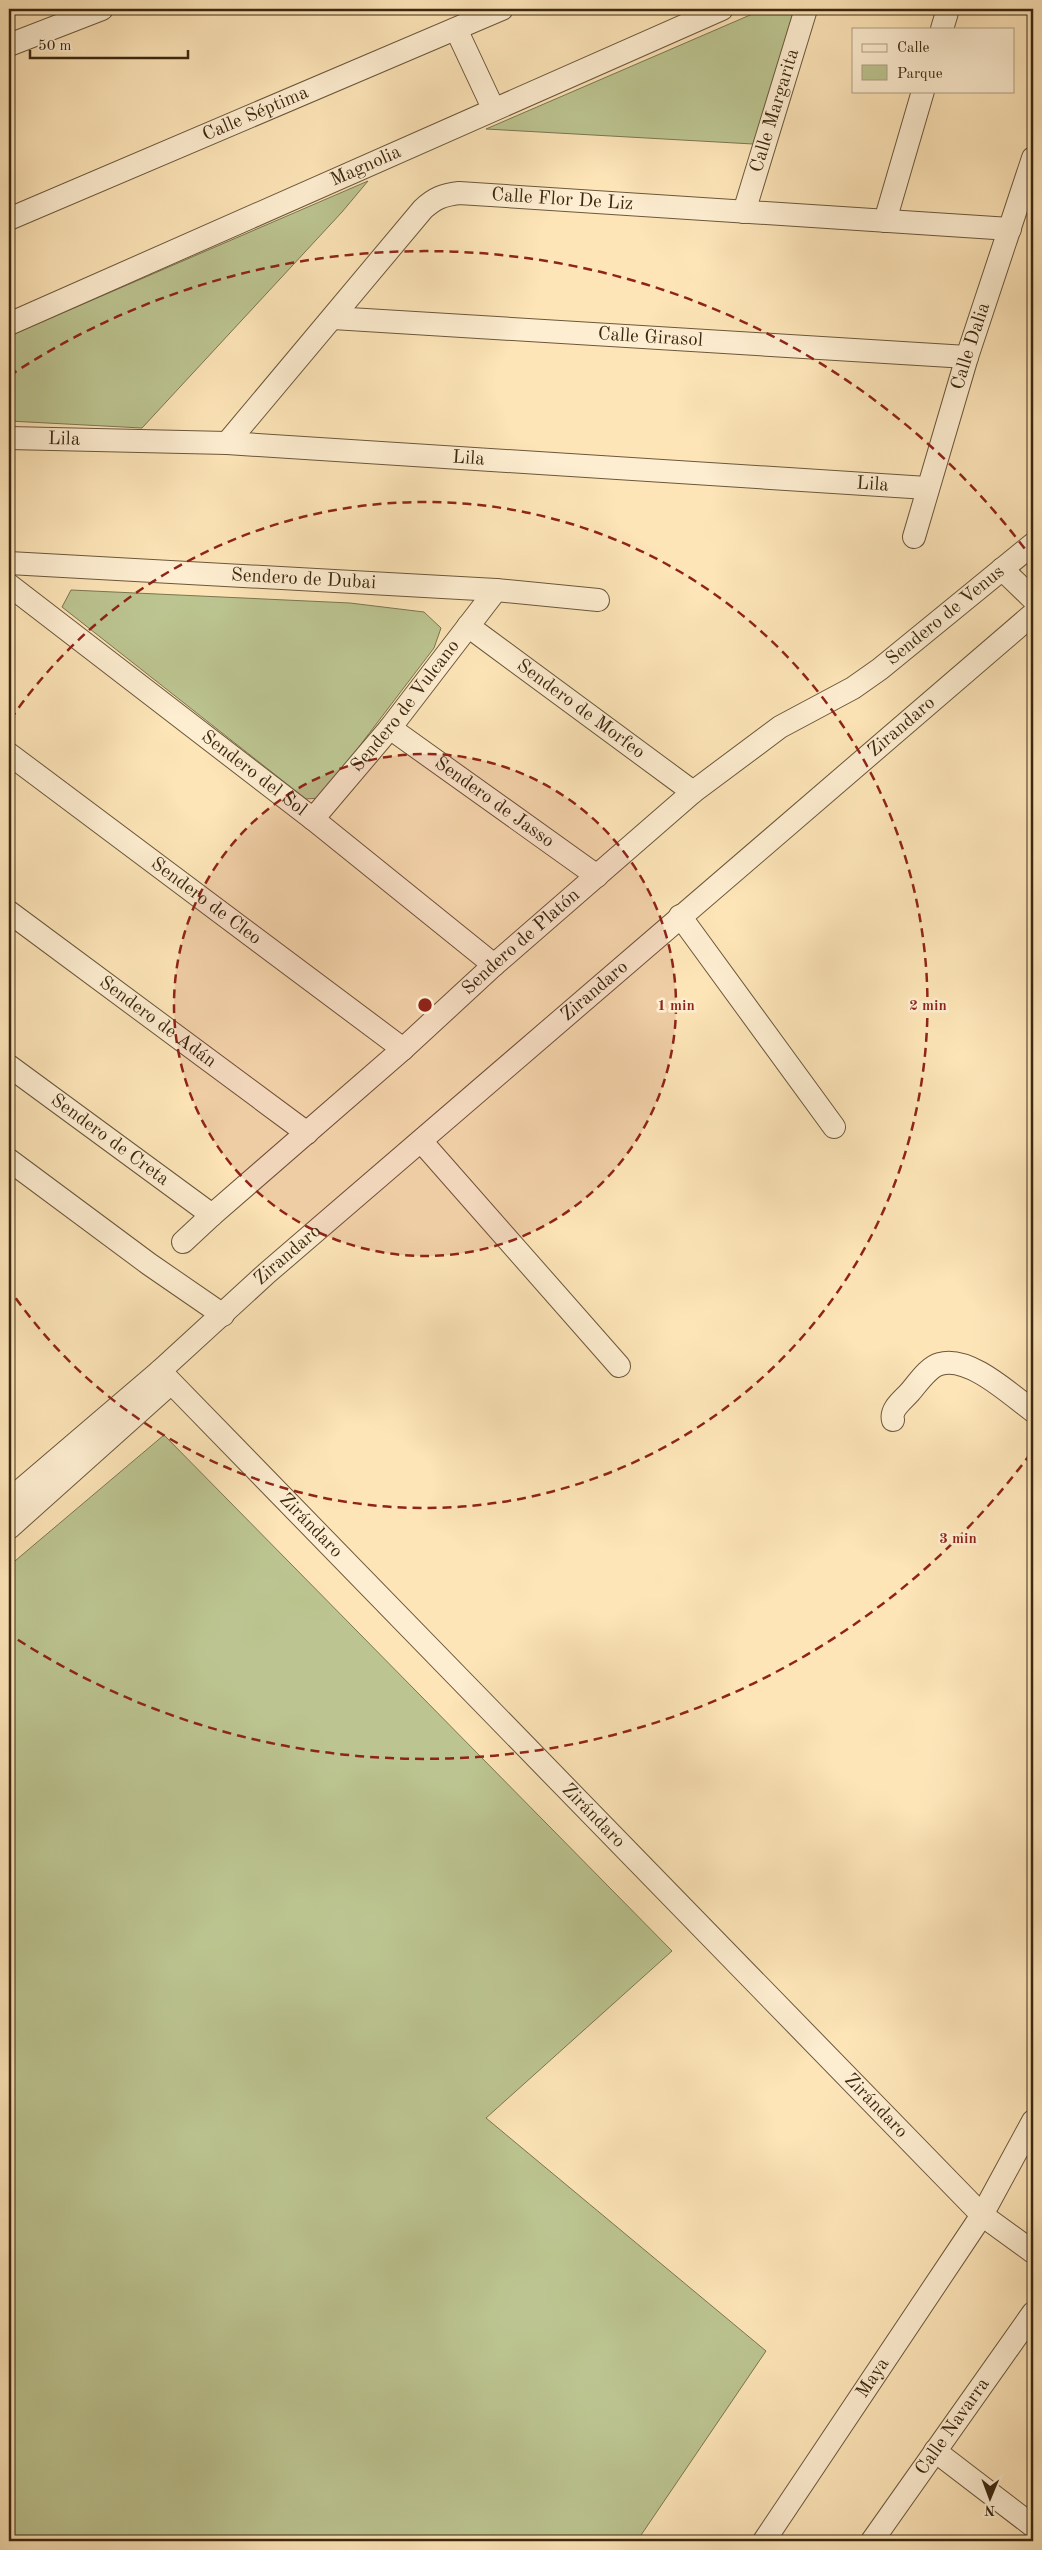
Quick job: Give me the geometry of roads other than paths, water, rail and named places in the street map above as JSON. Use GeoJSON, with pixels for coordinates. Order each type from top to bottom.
{"type":"FeatureCollection","features":[{"type":"Feature","properties":{"kind":"street"},"geometry":{"type":"LineString","coordinates":[[9,45],[54,19],[102,9]]}},
{"type":"Feature","properties":{"kind":"street","name":"Calle Séptima"},"geometry":{"type":"LineString","coordinates":[[9,219],[502,9]]}},
{"type":"Feature","properties":{"kind":"street","name":"Magnolia"},"geometry":{"type":"LineString","coordinates":[[9,324],[493,108],[722,9]]}},
{"type":"Feature","properties":{"kind":"street","name":"Calle Margarita"},"geometry":{"type":"LineString","coordinates":[[744,212],[806,9]]}},
{"type":"Feature","properties":{"kind":"street"},"geometry":{"type":"LineString","coordinates":[[942,28],[948,9]]}},
{"type":"Feature","properties":{"kind":"street"},"geometry":{"type":"LineString","coordinates":[[456,28],[493,108]]}},
{"type":"Feature","properties":{"kind":"street"},"geometry":{"type":"LineString","coordinates":[[885,220],[923,92]]}},
{"type":"Feature","properties":{"kind":"street","name":"Calle Dalia"},"geometry":{"type":"LineString","coordinates":[[914,537],[967,357],[1033,158]]}},
{"type":"Feature","properties":{"kind":"street","name":"Calle Flor De Liz"},"geometry":{"type":"LineString","coordinates":[[227,443],[423,209],[435,198],[446,194],[459,193],[1010,229]]}},
{"type":"Feature","properties":{"kind":"street","name":"Calle Girasol"},"geometry":{"type":"LineString","coordinates":[[333,318],[967,357]]}},
{"type":"Feature","properties":{"kind":"street","name":"Lila"},"geometry":{"type":"LineString","coordinates":[[9,438],[227,443],[927,488]]}},
{"type":"Feature","properties":{"kind":"street","name":"Sendero de Venus"},"geometry":{"type":"LineString","coordinates":[[880,669],[1033,544]]}},
{"type":"Feature","properties":{"kind":"street","name":"Sendero de Dubai"},"geometry":{"type":"LineString","coordinates":[[9,563],[496,590],[598,600]]}},
{"type":"Feature","properties":{"kind":"street"},"geometry":{"type":"LineString","coordinates":[[1002,569],[1033,600]]}},
{"type":"Feature","properties":{"kind":"street","name":"Sendero del Sol"},"geometry":{"type":"LineString","coordinates":[[9,585],[314,819],[494,965]]}},
{"type":"Feature","properties":{"kind":"street","name":"Sendero de Vulcano"},"geometry":{"type":"LineString","coordinates":[[314,819],[390,728],[496,590]]}},
{"type":"Feature","properties":{"kind":"street","name":"Zirandaro"},"geometry":{"type":"LineString","coordinates":[[166,1377],[223,1314],[267,1273],[1033,614]]}},
{"type":"Feature","properties":{"kind":"street","name":"Sendero de Morfeo"},"geometry":{"type":"LineString","coordinates":[[468,626],[693,792]]}},
{"type":"Feature","properties":{"kind":"street","name":"Sendero de Platón"},"geometry":{"type":"LineString","coordinates":[[183,1242],[403,1049],[494,965],[693,792],[780,728],[853,688],[880,669]]}},
{"type":"Feature","properties":{"kind":"street","name":"Sendero de Jasso"},"geometry":{"type":"LineString","coordinates":[[390,728],[596,876]]}},
{"type":"Feature","properties":{"kind":"street","name":"Sendero de Cleo"},"geometry":{"type":"LineString","coordinates":[[9,754],[403,1049]]}},
{"type":"Feature","properties":{"kind":"street","name":"Sendero de Adán"},"geometry":{"type":"LineString","coordinates":[[9,912],[307,1133]]}},
{"type":"Feature","properties":{"kind":"street"},"geometry":{"type":"LineString","coordinates":[[680,916],[834,1127]]}},
{"type":"Feature","properties":{"kind":"street","name":"Sendero de Creta"},"geometry":{"type":"LineString","coordinates":[[9,1066],[212,1215]]}},
{"type":"Feature","properties":{"kind":"street"},"geometry":{"type":"LineString","coordinates":[[421,1141],[619,1366]]}},
{"type":"Feature","properties":{"kind":"street"},"geometry":{"type":"LineString","coordinates":[[9,1160],[150,1264],[223,1314]]}},
{"type":"Feature","properties":{"kind":"street"},"geometry":{"type":"LineString","coordinates":[[893,1420],[894,1409],[933,1368],[946,1363],[966,1366],[981,1373],[1033,1411]]}},
{"type":"Feature","properties":{"kind":"street"},"geometry":{"type":"LineString","coordinates":[[9,1500],[166,1377]]}},
{"type":"Feature","properties":{"kind":"street"},"geometry":{"type":"LineString","coordinates":[[9,1528],[166,1377]]}},
{"type":"Feature","properties":{"kind":"street","name":"Zirándaro"},"geometry":{"type":"LineString","coordinates":[[166,1377],[982,2215],[1033,2252]]}},
{"type":"Feature","properties":{"kind":"street","name":"Maya"},"geometry":{"type":"LineString","coordinates":[[764,2541],[982,2215],[1033,2121]]}},
{"type":"Feature","properties":{"kind":"street","name":"Calle Navarra"},"geometry":{"type":"LineString","coordinates":[[872,2541],[935,2451],[1025,2343],[1033,2313]]}},
{"type":"Feature","properties":{"kind":"street"},"geometry":{"type":"LineString","coordinates":[[935,2451],[1033,2526]]}}]}
